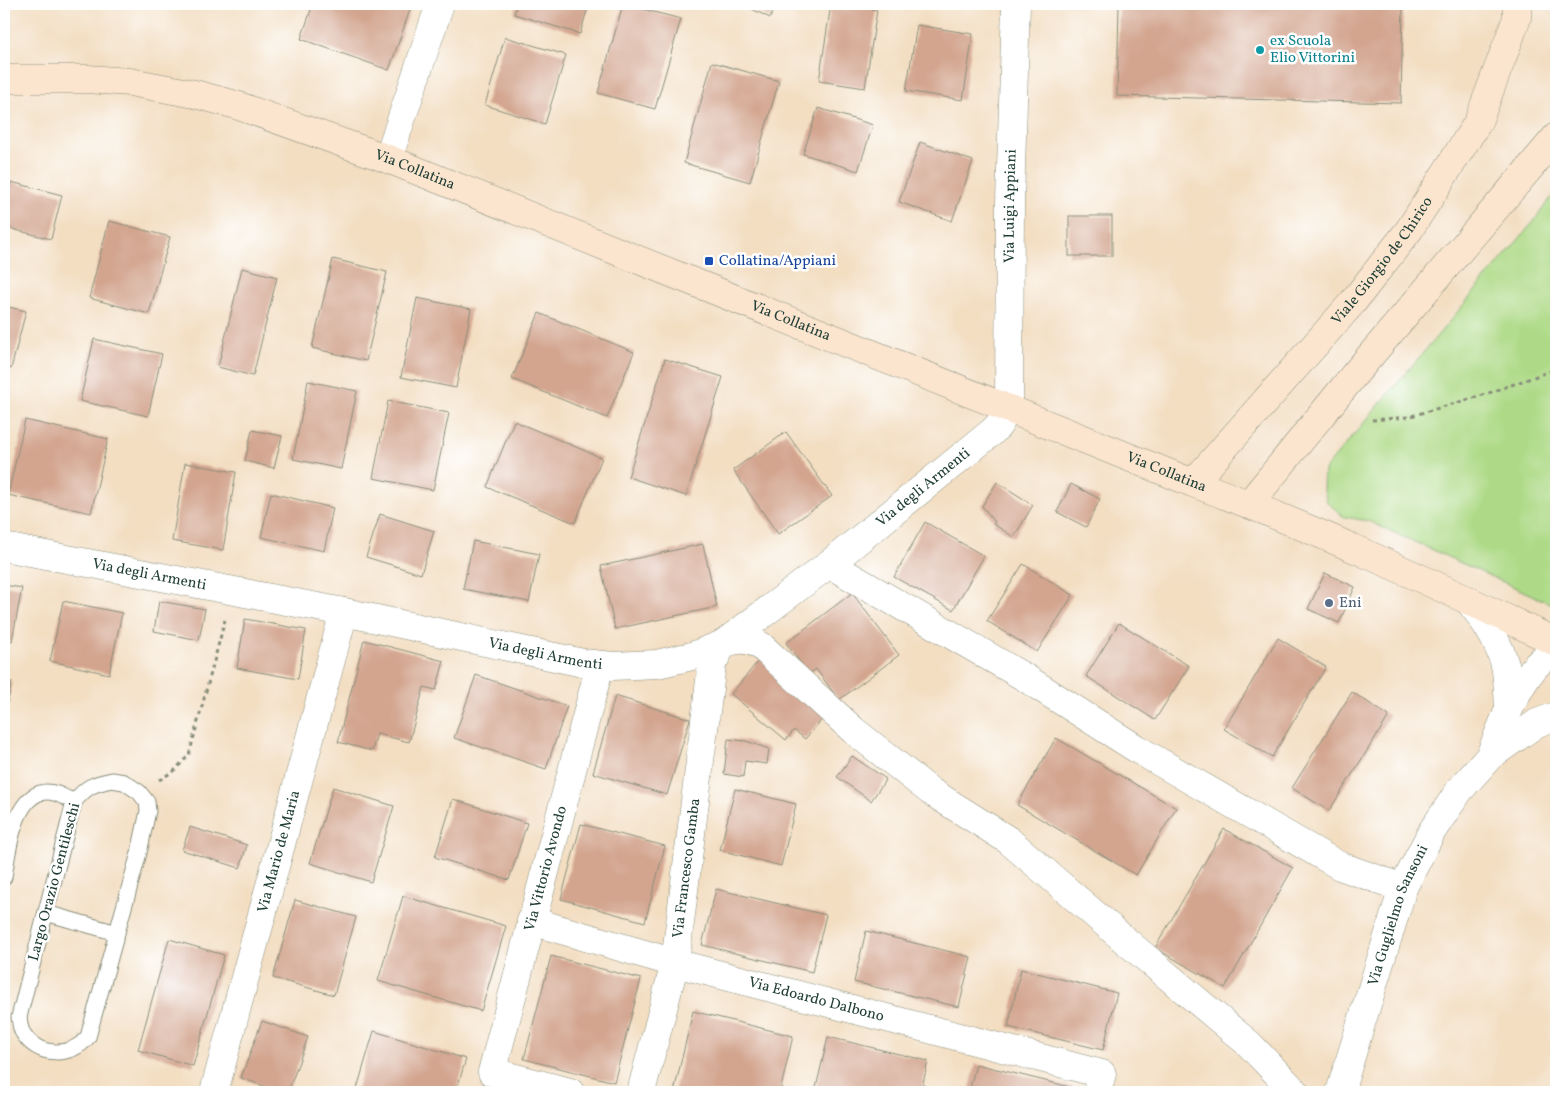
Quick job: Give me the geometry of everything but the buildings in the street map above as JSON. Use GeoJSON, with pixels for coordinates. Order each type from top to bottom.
{"type":"FeatureCollection","features":[{"type":"Feature","properties":{"kind":"street"},"geometry":{"type":"LineString","coordinates":[[388,159],[440,4]]}},
{"type":"Feature","properties":{"kind":"street","name":"Via Luigi Appiani"},"geometry":{"type":"LineString","coordinates":[[1008,408],[1010,202],[1016,4]]}},
{"type":"Feature","properties":{"kind":"street","name":"Viale Giorgio de Chirico"},"geometry":{"type":"LineString","coordinates":[[1193,483],[1353,302],[1409,230],[1478,122],[1516,18],[1517,4]]}},
{"type":"Feature","properties":{"kind":"street","name":"Via Collatina"},"geometry":{"type":"LineString","coordinates":[[4,79],[116,81],[185,92],[236,105],[388,159],[1249,504],[1468,600],[1556,642]]}},
{"type":"Feature","properties":{"kind":"street"},"geometry":{"type":"LineString","coordinates":[[1249,504],[1361,367],[1556,138]]}},
{"type":"Feature","properties":{"kind":"street","name":"Via degli Armenti"},"geometry":{"type":"LineString","coordinates":[[4,547],[344,612],[568,660],[600,665],[635,666],[668,662],[692,656],[723,644],[829,564],[992,432],[998,426],[1008,408]]}},
{"type":"Feature","properties":{"kind":"street"},"geometry":{"type":"LineString","coordinates":[[829,564],[1024,677],[1137,749],[1340,866],[1403,888]]}},
{"type":"Feature","properties":{"kind":"street"},"geometry":{"type":"LineString","coordinates":[[1468,600],[1497,642],[1505,665],[1509,708]]}},
{"type":"Feature","properties":{"kind":"street","name":"Via Mario de Maria"},"geometry":{"type":"LineString","coordinates":[[214,1092],[344,612]]}},
{"type":"Feature","properties":{"kind":"street"},"geometry":{"type":"LineString","coordinates":[[723,644],[748,640],[761,646],[853,730],[922,785],[1008,840],[1249,1044],[1295,1092]]}},
{"type":"Feature","properties":{"kind":"street","name":"Via Francesco Gamba"},"geometry":{"type":"LineString","coordinates":[[641,1092],[676,963],[710,677],[712,664],[723,644]]}},
{"type":"Feature","properties":{"kind":"street"},"geometry":{"type":"LineString","coordinates":[[1490,756],[1509,708],[1526,679],[1539,662],[1556,651]]}},
{"type":"Feature","properties":{"kind":"street","name":"Via Vittorio Avondo"},"geometry":{"type":"LineString","coordinates":[[570,1092],[492,1072],[600,665]]}},
{"type":"Feature","properties":{"kind":"street"},"geometry":{"type":"LineString","coordinates":[[1490,756],[1547,720],[1556,696]]}},
{"type":"Feature","properties":{"kind":"street","name":"Via Guglielmo Sansoni"},"geometry":{"type":"LineString","coordinates":[[1340,1092],[1403,888],[1441,816],[1459,791],[1490,756]]}},
{"type":"Feature","properties":{"kind":"street","name":"Via Edoardo Dalbono"},"geometry":{"type":"LineString","coordinates":[[531,921],[1100,1083]]}},
{"type":"Feature","properties":{"kind":"lane","name":"Largo Orazio Gentileschi"},"geometry":{"type":"LineString","coordinates":[[112,780],[124,782],[139,792],[147,802],[148,811],[88,1037],[82,1045],[65,1052],[41,1049],[32,1043],[22,1032],[19,1017],[74,802],[84,789],[112,780]]}},
{"type":"Feature","properties":{"kind":"lane"},"geometry":{"type":"LineString","coordinates":[[4,876],[13,829],[17,818],[30,800],[40,793],[50,792],[74,802]]}},
{"type":"Feature","properties":{"kind":"lane"},"geometry":{"type":"LineString","coordinates":[[46,913],[117,933]]}},
{"type":"Feature","properties":{"kind":"path"},"geometry":{"type":"LineString","coordinates":[[1372,420],[1408,417],[1486,394],[1556,370]]}},
{"type":"Feature","properties":{"kind":"path"},"geometry":{"type":"LineString","coordinates":[[139,792],[174,771],[189,755],[232,590]]}},
{"type":"Feature","properties":{"kind":"green space"},"geometry":{"type":"Polygon","coordinates":[[[1556,191],[1556,606],[1368,521],[1344,517],[1327,502],[1323,487],[1324,470],[1530,226],[1556,191]]]}},
{"type":"Feature","properties":{"kind":"place","name":"ex Scuola Elio Vittorini"},"geometry":{"type":"Point","coordinates":[1260,50]}},
{"type":"Feature","properties":{"kind":"place","name":"Collatina/Appiani"},"geometry":{"type":"Point","coordinates":[709,261]}},
{"type":"Feature","properties":{"kind":"place","name":"Eni"},"geometry":{"type":"Point","coordinates":[1329,603]}}]}
